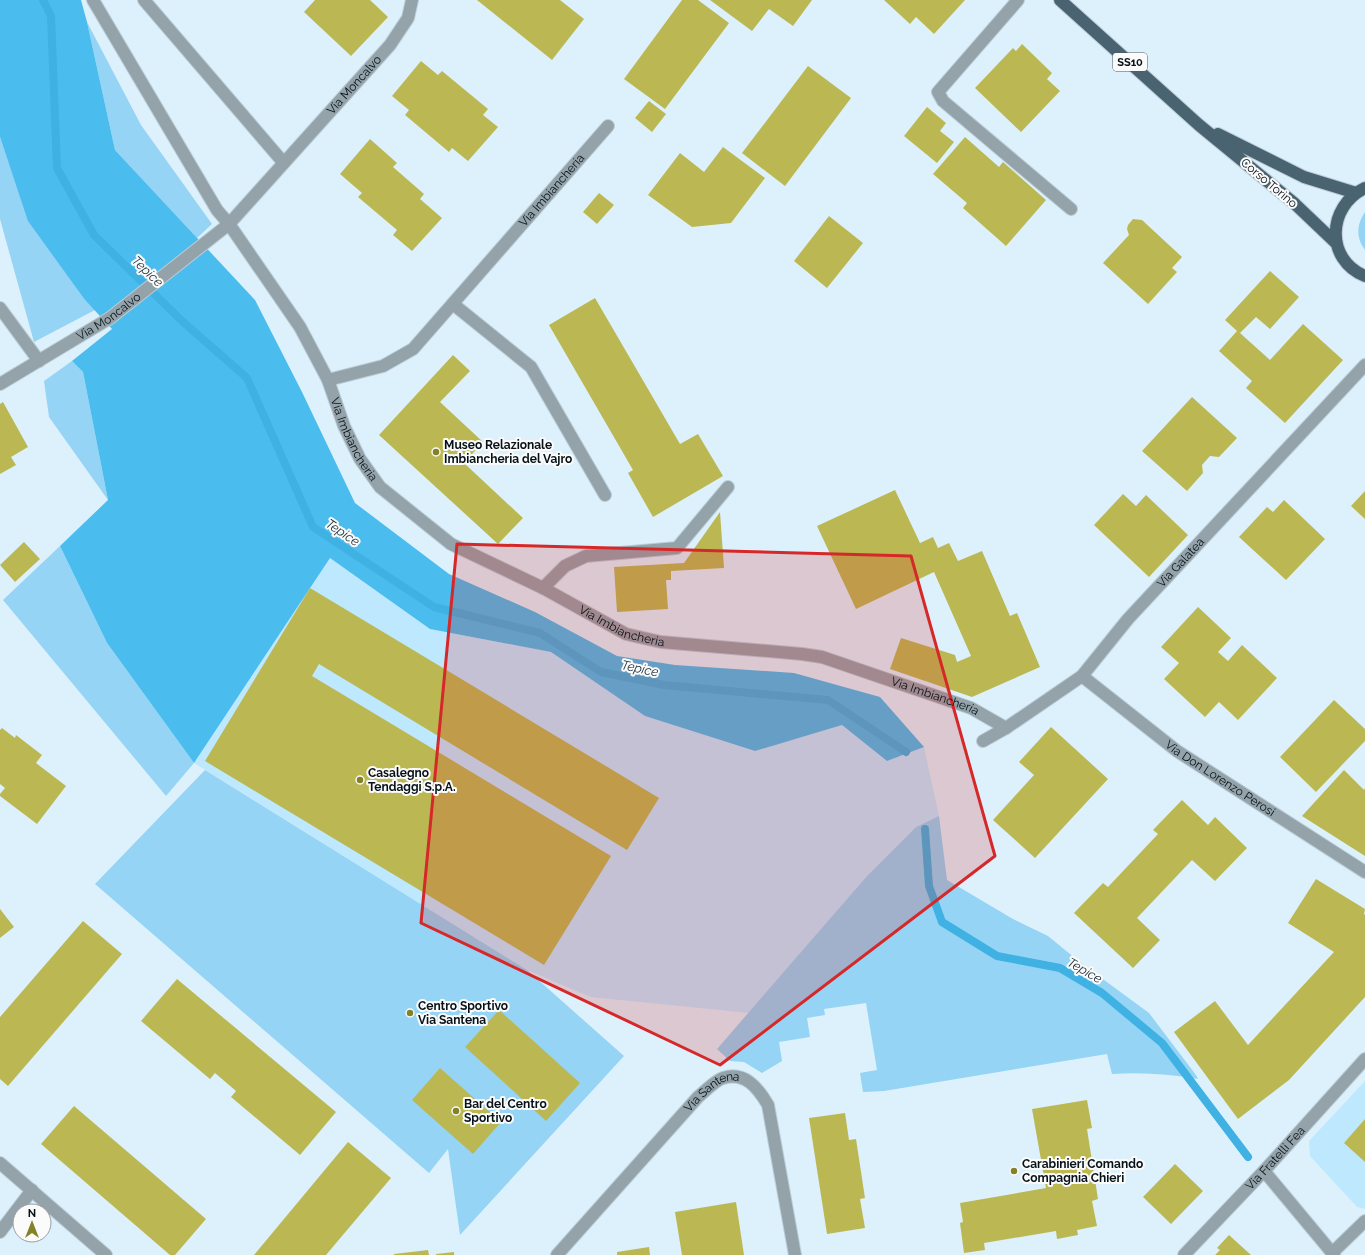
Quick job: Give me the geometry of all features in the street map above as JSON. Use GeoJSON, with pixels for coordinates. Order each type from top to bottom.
{"type":"FeatureCollection","features":[{"type":"Feature","properties":{"kind":"main road","name":"Corso Torino"},"geometry":{"type":"LineString","coordinates":[[1066,2],[1199,125],[1295,204],[1337,244]]}},
{"type":"Feature","properties":{"kind":"main road","name":"Corso Torino"},"geometry":{"type":"LineString","coordinates":[[1199,125],[1304,177],[1360,191]]}},
{"type":"Feature","properties":{"kind":"main road","name":"SS10"},"geometry":{"type":"LineString","coordinates":[[1360,191],[1341,209],[1336,223],[1337,244],[1339,252],[1347,264],[1358,274],[1365,276]]}},
{"type":"Feature","properties":{"kind":"street"},"geometry":{"type":"LineString","coordinates":[[93,0],[217,210],[229,224]]}},
{"type":"Feature","properties":{"kind":"street"},"geometry":{"type":"LineString","coordinates":[[144,0],[284,162]]}},
{"type":"Feature","properties":{"kind":"street"},"geometry":{"type":"LineString","coordinates":[[1018,0],[938,92],[943,101],[1071,209]]}},
{"type":"Feature","properties":{"kind":"street","name":"Via Moncalvo"},"geometry":{"type":"LineString","coordinates":[[0,384],[110,318],[229,224],[390,45],[408,18],[410,1]]}},
{"type":"Feature","properties":{"kind":"street","name":"Via Imbiancheria"},"geometry":{"type":"LineString","coordinates":[[328,380],[383,366],[413,349],[608,126]]}},
{"type":"Feature","properties":{"kind":"street","name":"Via Imbiancheria"},"geometry":{"type":"LineString","coordinates":[[229,224],[300,327],[328,380],[344,426],[360,459],[380,486],[451,544],[543,588],[626,634],[661,642],[822,657],[971,708],[1006,728]]}},
{"type":"Feature","properties":{"kind":"street"},"geometry":{"type":"LineString","coordinates":[[453,304],[532,367],[605,495]]}},
{"type":"Feature","properties":{"kind":"street"},"geometry":{"type":"LineString","coordinates":[[0,308],[39,361]]}},
{"type":"Feature","properties":{"kind":"street","name":"Via Galatea"},"geometry":{"type":"LineString","coordinates":[[983,741],[1006,728],[1082,676],[1128,619],[1365,365]]}},
{"type":"Feature","properties":{"kind":"street"},"geometry":{"type":"LineString","coordinates":[[543,588],[565,566],[586,556],[677,548],[728,486]]}},
{"type":"Feature","properties":{"kind":"street","name":"Via Don Lorenzo Perosi"},"geometry":{"type":"LineString","coordinates":[[1082,676],[1177,751],[1365,872]]}},
{"type":"Feature","properties":{"kind":"street","name":"Via Fratelli Fea"},"geometry":{"type":"LineString","coordinates":[[1184,1255],[1264,1171],[1365,1059]]}},
{"type":"Feature","properties":{"kind":"street","name":"Via Santena"},"geometry":{"type":"LineString","coordinates":[[557,1255],[698,1097],[722,1078],[737,1077],[750,1082],[759,1091],[768,1105],[795,1255]]}},
{"type":"Feature","properties":{"kind":"street"},"geometry":{"type":"LineString","coordinates":[[0,1162],[106,1255]]}},
{"type":"Feature","properties":{"kind":"street"},"geometry":{"type":"LineString","coordinates":[[1264,1171],[1333,1254],[1365,1221]]}},
{"type":"Feature","properties":{"kind":"street"},"geometry":{"type":"LineString","coordinates":[[0,1232],[32,1190]]}},
{"type":"Feature","properties":{"kind":"highlighted area"},"geometry":{"type":"Polygon","coordinates":[[[457,544],[911,556],[995,856],[720,1065],[421,923],[457,544]]]}},
{"type":"Feature","properties":{"kind":"shaded area"},"geometry":{"type":"Polygon","coordinates":[[[0,0],[81,0],[115,150],[255,300],[302,392],[355,503],[449,574],[535,612],[617,656],[675,665],[794,673],[880,697],[924,747],[887,761],[842,725],[755,751],[645,716],[551,652],[430,629],[330,558],[194,763],[107,643],[60,546],[108,500],[83,372],[72,361],[112,329],[85,300],[28,221],[0,137],[0,0]]]}},
{"type":"Feature","properties":{"kind":"shaded area"},"geometry":{"type":"Polygon","coordinates":[[[87,22],[141,125],[212,224],[197,238],[115,150],[87,22]]]}},
{"type":"Feature","properties":{"kind":"shaded area"},"geometry":{"type":"Polygon","coordinates":[[[0,137],[27,216],[85,300],[95,310],[34,342],[0,219],[0,137]]]}},
{"type":"Feature","properties":{"kind":"shaded area"},"geometry":{"type":"Polygon","coordinates":[[[1365,212],[1365,250],[1360,241],[1358,231],[1360,222],[1365,212]]]}},
{"type":"Feature","properties":{"kind":"shaded area"},"geometry":{"type":"Polygon","coordinates":[[[72,361],[83,372],[108,500],[49,417],[44,381],[72,361]]]}},
{"type":"Feature","properties":{"kind":"shaded area"},"geometry":{"type":"Polygon","coordinates":[[[60,546],[107,643],[194,763],[166,796],[3,600],[60,546]]]}},
{"type":"Feature","properties":{"kind":"shaded area"},"geometry":{"type":"Polygon","coordinates":[[[330,558],[430,629],[551,652],[645,716],[754,751],[842,725],[887,761],[924,747],[939,816],[916,827],[867,876],[749,1013],[591,997],[527,970],[194,763],[330,558]]]}},
{"type":"Feature","properties":{"kind":"shaded area","name":"Centro Sportivo Via Santena"},"geometry":{"type":"Polygon","coordinates":[[[205,770],[527,970],[624,1056],[460,1235],[448,1149],[429,1173],[95,884],[205,770]]]}},
{"type":"Feature","properties":{"kind":"shaded area"},"geometry":{"type":"Polygon","coordinates":[[[939,816],[947,880],[1013,919],[1048,936],[1081,963],[1149,1013],[1198,1079],[1155,1074],[1112,1074],[1107,1054],[884,1091],[863,1092],[860,1073],[877,1070],[866,1003],[824,1009],[825,1015],[807,1018],[810,1037],[779,1042],[782,1061],[762,1073],[744,1062],[730,1061],[717,1049],[867,876],[916,827],[939,816]]]}},
{"type":"Feature","properties":{"kind":"shaded area"},"geometry":{"type":"Polygon","coordinates":[[[1365,1081],[1365,1209],[1357,1207],[1310,1156],[1309,1141],[1365,1081]]]}},
{"type":"Feature","properties":{"kind":"building"},"geometry":{"type":"Polygon","coordinates":[[[315,0],[370,0],[388,17],[351,56],[304,12],[315,0]]]}},
{"type":"Feature","properties":{"kind":"building"},"geometry":{"type":"Polygon","coordinates":[[[477,0],[560,0],[584,19],[552,60],[477,0]]]}},
{"type":"Feature","properties":{"kind":"building"},"geometry":{"type":"Polygon","coordinates":[[[682,0],[698,0],[729,23],[665,109],[624,79],[682,0]]]}},
{"type":"Feature","properties":{"kind":"building"},"geometry":{"type":"Polygon","coordinates":[[[710,0],[812,0],[793,26],[769,9],[752,31],[710,0]]]}},
{"type":"Feature","properties":{"kind":"building"},"geometry":{"type":"Polygon","coordinates":[[[884,0],[965,0],[934,34],[916,17],[910,24],[884,0]]]}},
{"type":"Feature","properties":{"kind":"building"},"geometry":{"type":"Polygon","coordinates":[[[1022,44],[1052,73],[1047,79],[1060,91],[1021,132],[975,88],[1013,48],[1016,51],[1022,44]]]}},
{"type":"Feature","properties":{"kind":"building"},"geometry":{"type":"Polygon","coordinates":[[[421,61],[438,75],[442,71],[488,109],[483,115],[498,127],[468,161],[452,148],[449,152],[405,115],[409,110],[392,96],[421,61]]]}},
{"type":"Feature","properties":{"kind":"building"},"geometry":{"type":"Polygon","coordinates":[[[808,66],[851,98],[785,186],[742,153],[808,66]]]}},
{"type":"Feature","properties":{"kind":"building"},"geometry":{"type":"Polygon","coordinates":[[[649,101],[666,114],[652,132],[635,118],[649,101]]]}},
{"type":"Feature","properties":{"kind":"building"},"geometry":{"type":"Polygon","coordinates":[[[927,107],[946,123],[940,131],[954,142],[937,163],[904,136],[927,107]]]}},
{"type":"Feature","properties":{"kind":"building"},"geometry":{"type":"Polygon","coordinates":[[[965,137],[999,167],[1003,162],[1046,200],[1006,246],[963,208],[967,203],[933,174],[965,137]]]}},
{"type":"Feature","properties":{"kind":"building"},"geometry":{"type":"Polygon","coordinates":[[[370,139],[397,163],[393,167],[424,194],[420,199],[442,218],[412,251],[393,235],[397,230],[358,197],[362,193],[340,174],[370,139]]]}},
{"type":"Feature","properties":{"kind":"building"},"geometry":{"type":"Polygon","coordinates":[[[723,147],[765,178],[731,223],[692,227],[648,195],[680,153],[704,172],[723,147]]]}},
{"type":"Feature","properties":{"kind":"building"},"geometry":{"type":"Polygon","coordinates":[[[599,193],[614,205],[597,224],[583,212],[599,193]]]}},
{"type":"Feature","properties":{"kind":"building"},"geometry":{"type":"Polygon","coordinates":[[[829,216],[863,243],[827,288],[794,261],[829,216]]]}},
{"type":"Feature","properties":{"kind":"building"},"geometry":{"type":"Polygon","coordinates":[[[1133,219],[1142,220],[1182,257],[1172,268],[1177,272],[1148,304],[1103,263],[1129,235],[1127,229],[1128,225],[1133,219]]]}},
{"type":"Feature","properties":{"kind":"building"},"geometry":{"type":"Polygon","coordinates":[[[1270,271],[1299,297],[1270,329],[1256,317],[1240,333],[1270,360],[1303,324],[1343,360],[1285,423],[1246,388],[1252,381],[1219,351],[1237,331],[1225,320],[1270,271]]]}},
{"type":"Feature","properties":{"kind":"building"},"geometry":{"type":"Polygon","coordinates":[[[595,298],[680,444],[698,434],[723,476],[653,517],[628,473],[633,470],[549,325],[595,298]]]}},
{"type":"Feature","properties":{"kind":"building","name":"Museo Relazionale Imbiancheria del Vajro"},"geometry":{"type":"Polygon","coordinates":[[[453,355],[470,371],[440,402],[483,442],[464,463],[523,518],[498,544],[379,435],[453,355]]]}},
{"type":"Feature","properties":{"kind":"building"},"geometry":{"type":"Polygon","coordinates":[[[1192,397],[1237,438],[1219,457],[1210,456],[1202,465],[1203,473],[1187,491],[1142,451],[1192,397]]]}},
{"type":"Feature","properties":{"kind":"building"},"geometry":{"type":"Polygon","coordinates":[[[3,402],[28,447],[11,457],[16,465],[0,474],[0,404],[3,402]]]}},
{"type":"Feature","properties":{"kind":"building"},"geometry":{"type":"Polygon","coordinates":[[[895,490],[920,543],[933,537],[938,548],[949,543],[958,561],[982,551],[1010,616],[1017,613],[1040,667],[972,697],[890,669],[901,638],[955,655],[957,662],[971,656],[934,572],[856,609],[817,526],[895,490]]]}},
{"type":"Feature","properties":{"kind":"building"},"geometry":{"type":"Polygon","coordinates":[[[1365,491],[1365,519],[1351,506],[1365,491]]]}},
{"type":"Feature","properties":{"kind":"building"},"geometry":{"type":"Polygon","coordinates":[[[1123,494],[1136,506],[1146,495],[1188,535],[1149,577],[1094,525],[1123,494]]]}},
{"type":"Feature","properties":{"kind":"building"},"geometry":{"type":"Polygon","coordinates":[[[1284,500],[1325,539],[1286,580],[1239,537],[1267,507],[1273,512],[1284,500]]]}},
{"type":"Feature","properties":{"kind":"building"},"geometry":{"type":"Polygon","coordinates":[[[720,512],[724,568],[671,571],[671,580],[666,580],[668,609],[617,612],[614,567],[684,563],[720,512]]]}},
{"type":"Feature","properties":{"kind":"building"},"geometry":{"type":"Polygon","coordinates":[[[24,542],[40,559],[15,582],[0,565],[24,542]]]}},
{"type":"Feature","properties":{"kind":"building","name":"Casalegno Tendaggi S.p.A."},"geometry":{"type":"Polygon","coordinates":[[[310,588],[659,798],[627,850],[319,664],[312,676],[611,856],[544,965],[205,761],[310,588]]]}},
{"type":"Feature","properties":{"kind":"building"},"geometry":{"type":"Polygon","coordinates":[[[1198,607],[1231,638],[1218,652],[1228,661],[1242,645],[1277,678],[1238,720],[1219,702],[1205,717],[1164,679],[1179,663],[1161,647],[1198,607]]]}},
{"type":"Feature","properties":{"kind":"building"},"geometry":{"type":"Polygon","coordinates":[[[1334,700],[1365,729],[1365,741],[1316,792],[1280,757],[1334,700]]]}},
{"type":"Feature","properties":{"kind":"building"},"geometry":{"type":"Polygon","coordinates":[[[1051,727],[1108,779],[1035,858],[993,820],[1034,775],[1019,762],[1051,727]]]}},
{"type":"Feature","properties":{"kind":"building"},"geometry":{"type":"Polygon","coordinates":[[[2,728],[15,738],[16,735],[42,755],[36,763],[66,786],[37,824],[0,796],[5,788],[0,784],[0,730],[2,728]]]}},
{"type":"Feature","properties":{"kind":"building"},"geometry":{"type":"Polygon","coordinates":[[[1344,770],[1364,790],[1365,788],[1365,856],[1302,816],[1344,770]]]}},
{"type":"Feature","properties":{"kind":"building"},"geometry":{"type":"Polygon","coordinates":[[[1182,800],[1208,825],[1215,817],[1247,848],[1215,881],[1192,860],[1137,918],[1160,940],[1133,968],[1074,913],[1103,883],[1108,887],[1158,834],[1153,830],[1182,800]]]}},
{"type":"Feature","properties":{"kind":"building"},"geometry":{"type":"Polygon","coordinates":[[[1316,879],[1365,909],[1365,997],[1289,1080],[1238,1119],[1174,1032],[1215,1001],[1248,1045],[1334,952],[1288,923],[1316,879]]]}},
{"type":"Feature","properties":{"kind":"building"},"geometry":{"type":"Polygon","coordinates":[[[0,909],[14,927],[0,938],[0,909]]]}},
{"type":"Feature","properties":{"kind":"building"},"geometry":{"type":"Polygon","coordinates":[[[83,921],[122,954],[8,1086],[0,1079],[0,1017],[83,921]]]}},
{"type":"Feature","properties":{"kind":"building"},"geometry":{"type":"Polygon","coordinates":[[[177,979],[336,1112],[300,1155],[231,1097],[236,1091],[215,1073],[210,1079],[141,1021],[177,979]]]}},
{"type":"Feature","properties":{"kind":"building"},"geometry":{"type":"Polygon","coordinates":[[[499,1010],[580,1083],[546,1121],[465,1047],[499,1010]]]}},
{"type":"Feature","properties":{"kind":"building","name":"Bar del Centro Sportivo"},"geometry":{"type":"Polygon","coordinates":[[[440,1068],[501,1122],[473,1154],[412,1100],[440,1068]]]}},
{"type":"Feature","properties":{"kind":"building"},"geometry":{"type":"Polygon","coordinates":[[[1087,1100],[1092,1128],[1087,1129],[1098,1199],[1092,1201],[1097,1226],[1077,1230],[1078,1235],[1057,1239],[1056,1231],[984,1243],[985,1250],[964,1253],[960,1223],[963,1222],[960,1203],[1046,1188],[1032,1109],[1087,1100]]]}},
{"type":"Feature","properties":{"kind":"building"},"geometry":{"type":"Polygon","coordinates":[[[74,1106],[206,1219],[175,1255],[170,1255],[41,1144],[74,1106]]]}},
{"type":"Feature","properties":{"kind":"building"},"geometry":{"type":"Polygon","coordinates":[[[845,1113],[849,1140],[856,1139],[865,1198],[860,1199],[865,1228],[827,1234],[809,1118],[845,1113]]]}},
{"type":"Feature","properties":{"kind":"building"},"geometry":{"type":"Polygon","coordinates":[[[1365,1119],[1365,1162],[1344,1143],[1365,1119]]]}},
{"type":"Feature","properties":{"kind":"building"},"geometry":{"type":"Polygon","coordinates":[[[348,1142],[391,1178],[326,1255],[254,1255],[348,1142]]]}},
{"type":"Feature","properties":{"kind":"building"},"geometry":{"type":"Polygon","coordinates":[[[1175,1164],[1203,1191],[1171,1224],[1143,1197],[1175,1164]]]}},
{"type":"Feature","properties":{"kind":"building"},"geometry":{"type":"Polygon","coordinates":[[[736,1202],[744,1255],[682,1255],[675,1212],[736,1202]]]}},
{"type":"Feature","properties":{"kind":"building"},"geometry":{"type":"Polygon","coordinates":[[[1229,1235],[1251,1255],[1215,1255],[1220,1250],[1217,1248],[1229,1235]]]}},
{"type":"Feature","properties":{"kind":"building"},"geometry":{"type":"Polygon","coordinates":[[[649,1247],[650,1255],[617,1255],[617,1252],[649,1247]]]}},
{"type":"Feature","properties":{"kind":"building"},"geometry":{"type":"Polygon","coordinates":[[[428,1250],[429,1255],[394,1255],[394,1254],[428,1250]]]}},
{"type":"Feature","properties":{"kind":"building"},"geometry":{"type":"Polygon","coordinates":[[[454,1252],[454,1255],[436,1255],[436,1254],[454,1252]]]}},
{"type":"Feature","properties":{"kind":"waterway","name":"Tepice"},"geometry":{"type":"LineString","coordinates":[[43,0],[51,16],[57,168],[94,235],[182,321],[247,378],[313,527],[434,607],[540,633],[601,672],[664,685],[828,700],[906,752]]}},
{"type":"Feature","properties":{"kind":"waterway","name":"Tepice"},"geometry":{"type":"LineString","coordinates":[[925,829],[929,886],[942,922],[997,956],[1060,968],[1102,993],[1162,1043],[1248,1157]]}},
{"type":"Feature","properties":{"kind":"place","name":"Museo Relazionale Imbiancheria del Vajro"},"geometry":{"type":"Point","coordinates":[436,452]}},
{"type":"Feature","properties":{"kind":"place","name":"Casalegno Tendaggi S.p.A."},"geometry":{"type":"Point","coordinates":[360,780]}},
{"type":"Feature","properties":{"kind":"place","name":"Centro Sportivo Via Santena"},"geometry":{"type":"Point","coordinates":[410,1013]}},
{"type":"Feature","properties":{"kind":"place","name":"Bar del Centro Sportivo"},"geometry":{"type":"Point","coordinates":[456,1111]}},
{"type":"Feature","properties":{"kind":"place","name":"Carabinieri Comando Compagnia Chieri"},"geometry":{"type":"Point","coordinates":[1014,1171]}}]}
